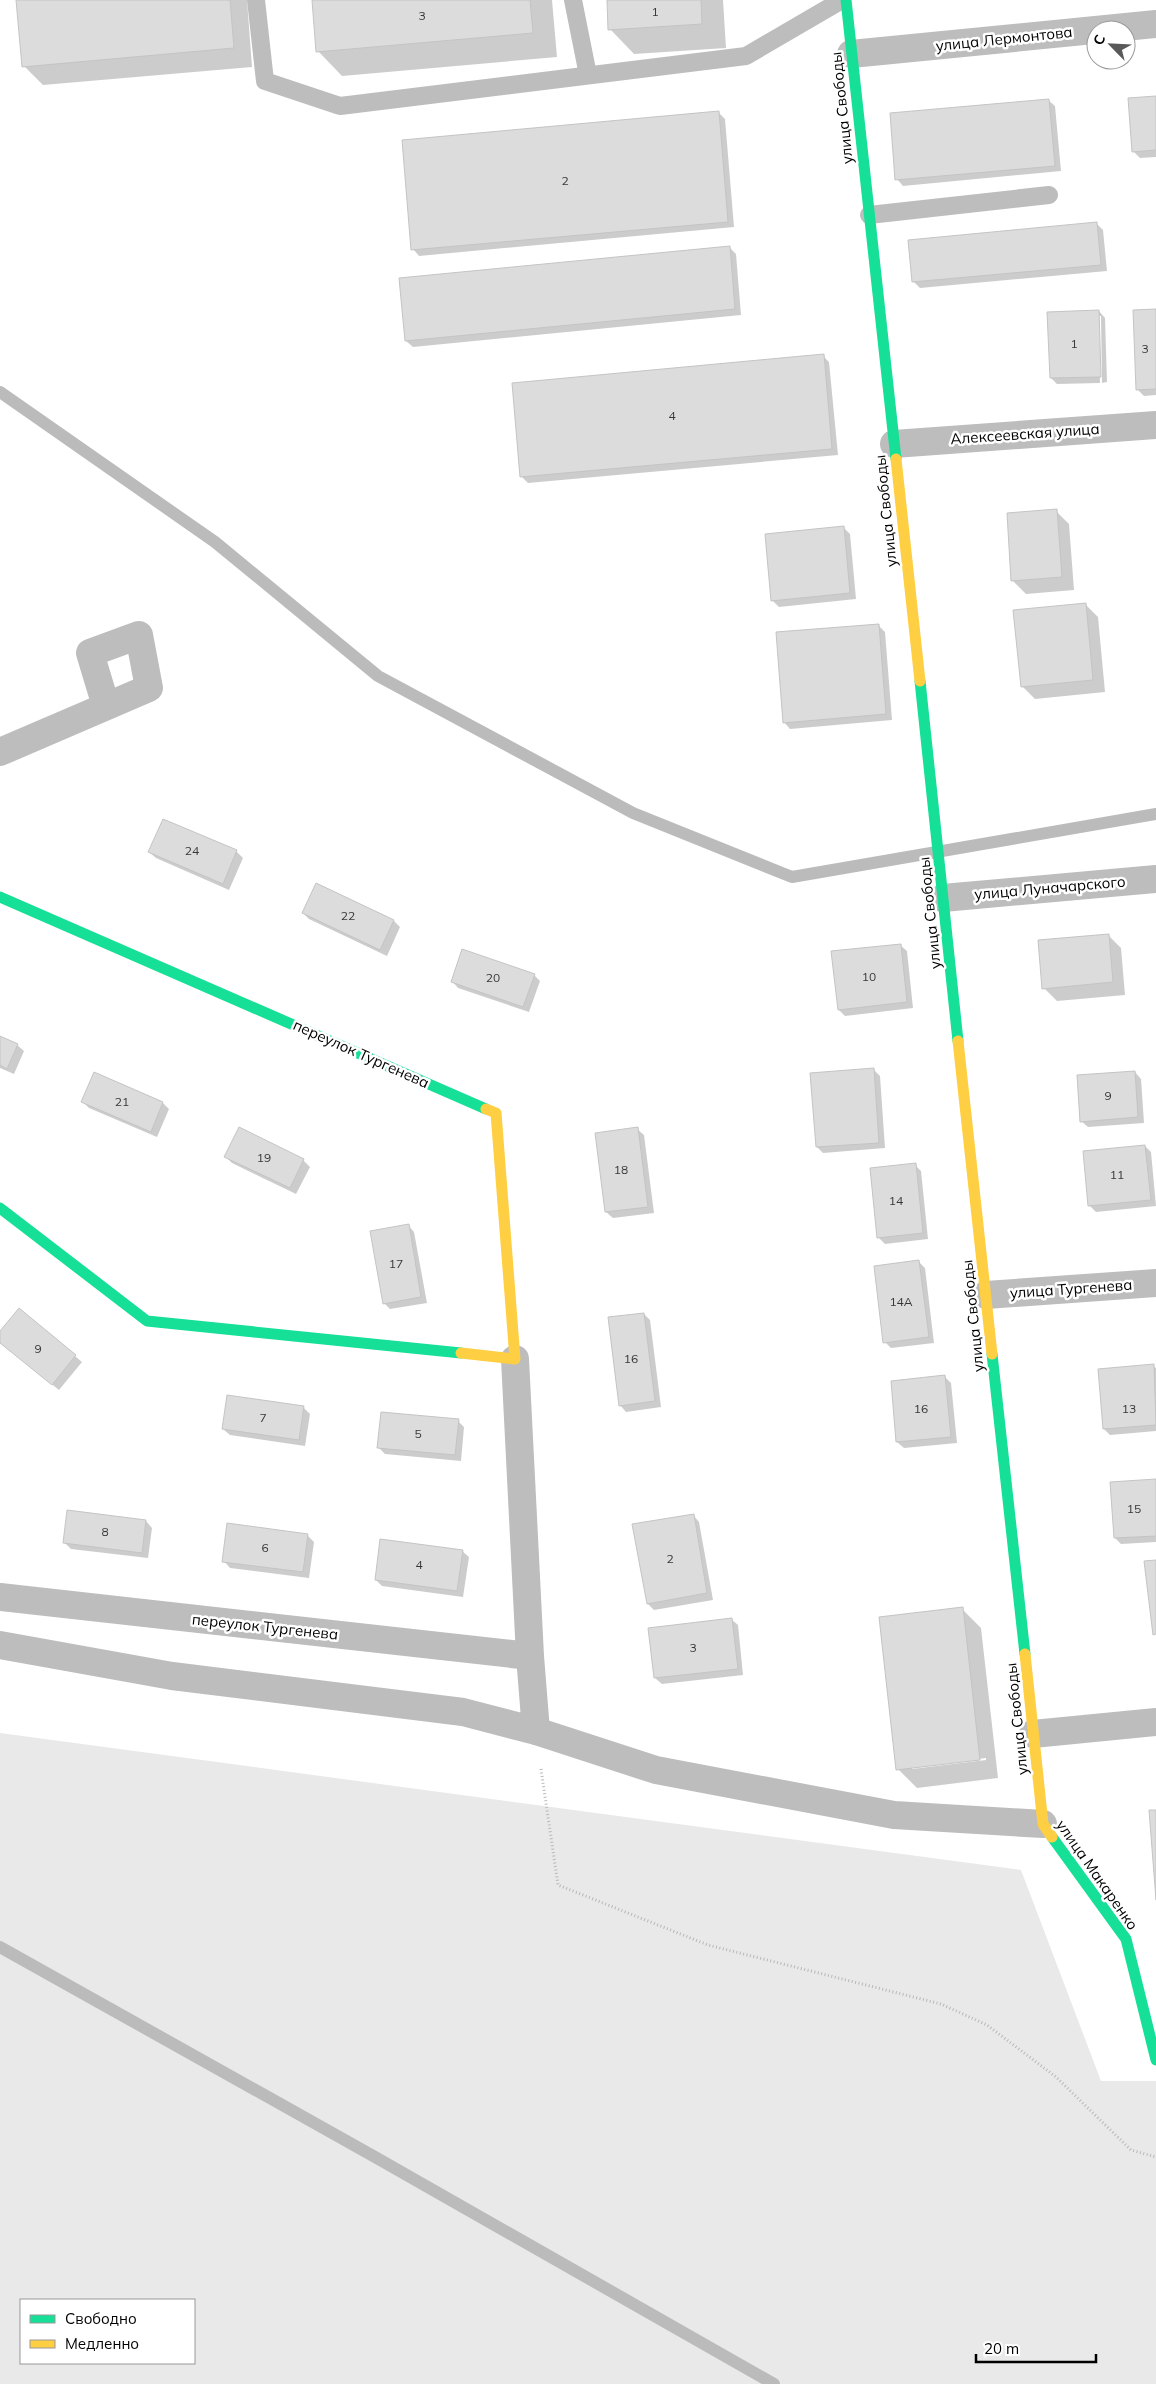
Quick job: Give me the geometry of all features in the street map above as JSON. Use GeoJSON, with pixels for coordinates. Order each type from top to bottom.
{"type":"FeatureCollection","features":[{"type":"Feature","properties":{"kind":"street","name":"улица Свободы"},"geometry":{"type":"LineString","coordinates":[[844,0],[894,444],[1043,1824]]}},
{"type":"Feature","properties":{"kind":"street","name":"улица Лермонтова"},"geometry":{"type":"LineString","coordinates":[[851,54],[1156,24]]}},
{"type":"Feature","properties":{"kind":"street","name":"Алексеевская улица"},"geometry":{"type":"LineString","coordinates":[[894,444],[1156,425]]}},
{"type":"Feature","properties":{"kind":"street"},"geometry":{"type":"LineString","coordinates":[[0,752],[106,706]]}},
{"type":"Feature","properties":{"kind":"street","name":"улица Луначарского"},"geometry":{"type":"LineString","coordinates":[[943,898],[1156,879]]}},
{"type":"Feature","properties":{"kind":"street","name":"переулок Тургенева"},"geometry":{"type":"LineString","coordinates":[[0,897],[496,1113],[515,1359],[530,1656],[536,1731]]}},
{"type":"Feature","properties":{"kind":"street"},"geometry":{"type":"LineString","coordinates":[[0,1208],[147,1321],[515,1359]]}},
{"type":"Feature","properties":{"kind":"street","name":"улица Тургенева"},"geometry":{"type":"LineString","coordinates":[[986,1295],[1156,1283]]}},
{"type":"Feature","properties":{"kind":"street","name":"переулок Тургенева"},"geometry":{"type":"LineString","coordinates":[[0,1597],[530,1656]]}},
{"type":"Feature","properties":{"kind":"street"},"geometry":{"type":"LineString","coordinates":[[0,1645],[172,1676],[463,1712],[536,1731],[656,1770],[894,1815],[1043,1824]]}},
{"type":"Feature","properties":{"kind":"street"},"geometry":{"type":"LineString","coordinates":[[1033,1734],[1156,1722]]}},
{"type":"Feature","properties":{"kind":"street","name":"улица Макаренко"},"geometry":{"type":"LineString","coordinates":[[1043,1824],[1126,1939],[1156,2060]]}},
{"type":"Feature","properties":{"kind":"lane"},"geometry":{"type":"LineString","coordinates":[[256,0],[265,82],[340,106],[746,56],[844,0]]}},
{"type":"Feature","properties":{"kind":"lane"},"geometry":{"type":"LineString","coordinates":[[574,0],[588,75]]}},
{"type":"Feature","properties":{"kind":"lane"},"geometry":{"type":"LineString","coordinates":[[869,215],[1049,195]]}},
{"type":"Feature","properties":{"kind":"path"},"geometry":{"type":"LineString","coordinates":[[536,1731],[558,1885],[708,1945],[941,2004],[987,2025],[1056,2077],[1131,2150],[1156,2157]]}},
{"type":"Feature","properties":{"kind":"shaded area"},"geometry":{"type":"Polygon","coordinates":[[[0,1733],[1021,1870],[1101,2081],[1156,2081],[1156,2384],[0,2384],[0,1733]]]}},
{"type":"Feature","properties":{"kind":"building"},"geometry":{"type":"Polygon","coordinates":[[[16,0],[230,0],[234,48],[22,67],[16,0]]]}},
{"type":"Feature","properties":{"kind":"building"},"geometry":{"type":"Polygon","coordinates":[[[312,0],[530,0],[533,33],[316,52],[312,0]]]}},
{"type":"Feature","properties":{"kind":"building"},"geometry":{"type":"Polygon","coordinates":[[[607,0],[701,0],[702,24],[608,30],[607,0]]]}},
{"type":"Feature","properties":{"kind":"building"},"geometry":{"type":"Polygon","coordinates":[[[1156,96],[1156,150],[1132,152],[1128,98],[1156,96]]]}},
{"type":"Feature","properties":{"kind":"building"},"geometry":{"type":"Polygon","coordinates":[[[1049,99],[1055,166],[895,180],[890,113],[1049,99]]]}},
{"type":"Feature","properties":{"kind":"building"},"geometry":{"type":"Polygon","coordinates":[[[719,111],[728,222],[411,250],[402,140],[719,111]]]}},
{"type":"Feature","properties":{"kind":"building"},"geometry":{"type":"Polygon","coordinates":[[[1097,222],[1101,265],[912,282],[908,240],[1097,222]]]}},
{"type":"Feature","properties":{"kind":"building"},"geometry":{"type":"Polygon","coordinates":[[[730,246],[735,309],[405,341],[399,278],[730,246]]]}},
{"type":"Feature","properties":{"kind":"building"},"geometry":{"type":"Polygon","coordinates":[[[1156,309],[1156,389],[1136,390],[1133,310],[1156,309]]]}},
{"type":"Feature","properties":{"kind":"building"},"geometry":{"type":"Polygon","coordinates":[[[1099,310],[1101,377],[1050,378],[1047,312],[1099,310]]]}},
{"type":"Feature","properties":{"kind":"building"},"geometry":{"type":"Polygon","coordinates":[[[824,354],[832,449],[520,477],[512,383],[824,354]]]}},
{"type":"Feature","properties":{"kind":"building"},"geometry":{"type":"Polygon","coordinates":[[[1057,509],[1062,577],[1011,581],[1007,513],[1057,509]]]}},
{"type":"Feature","properties":{"kind":"building"},"geometry":{"type":"Polygon","coordinates":[[[844,526],[850,593],[771,601],[765,534],[844,526]]]}},
{"type":"Feature","properties":{"kind":"building"},"geometry":{"type":"Polygon","coordinates":[[[1086,603],[1093,680],[1021,687],[1013,610],[1086,603]]]}},
{"type":"Feature","properties":{"kind":"building"},"geometry":{"type":"Polygon","coordinates":[[[879,624],[886,714],[783,723],[776,632],[879,624]]]}},
{"type":"Feature","properties":{"kind":"building"},"geometry":{"type":"Polygon","coordinates":[[[163,819],[237,850],[223,884],[148,852],[163,819]]]}},
{"type":"Feature","properties":{"kind":"building"},"geometry":{"type":"Polygon","coordinates":[[[316,883],[394,920],[380,950],[302,913],[316,883]]]}},
{"type":"Feature","properties":{"kind":"building"},"geometry":{"type":"Polygon","coordinates":[[[1109,934],[1113,982],[1042,989],[1038,940],[1109,934]]]}},
{"type":"Feature","properties":{"kind":"building"},"geometry":{"type":"Polygon","coordinates":[[[901,944],[907,1002],[838,1010],[831,951],[901,944]]]}},
{"type":"Feature","properties":{"kind":"building"},"geometry":{"type":"Polygon","coordinates":[[[462,949],[535,974],[523,1007],[451,982],[462,949]]]}},
{"type":"Feature","properties":{"kind":"building"},"geometry":{"type":"Polygon","coordinates":[[[0,1036],[18,1044],[7,1069],[0,1065],[0,1036]]]}},
{"type":"Feature","properties":{"kind":"building"},"geometry":{"type":"Polygon","coordinates":[[[874,1068],[879,1143],[816,1147],[810,1073],[874,1068]]]}},
{"type":"Feature","properties":{"kind":"building"},"geometry":{"type":"Polygon","coordinates":[[[1135,1071],[1138,1117],[1080,1122],[1077,1075],[1135,1071]]]}},
{"type":"Feature","properties":{"kind":"building"},"geometry":{"type":"Polygon","coordinates":[[[94,1072],[163,1102],[151,1132],[81,1102],[94,1072]]]}},
{"type":"Feature","properties":{"kind":"building"},"geometry":{"type":"Polygon","coordinates":[[[239,1127],[304,1159],[290,1188],[224,1157],[239,1127]]]}},
{"type":"Feature","properties":{"kind":"building"},"geometry":{"type":"Polygon","coordinates":[[[638,1127],[648,1207],[605,1212],[595,1133],[638,1127]]]}},
{"type":"Feature","properties":{"kind":"building"},"geometry":{"type":"Polygon","coordinates":[[[1145,1145],[1151,1200],[1088,1206],[1083,1151],[1145,1145]]]}},
{"type":"Feature","properties":{"kind":"building"},"geometry":{"type":"Polygon","coordinates":[[[916,1163],[923,1233],[877,1238],[870,1168],[916,1163]]]}},
{"type":"Feature","properties":{"kind":"building"},"geometry":{"type":"Polygon","coordinates":[[[409,1224],[421,1297],[383,1304],[370,1231],[409,1224]]]}},
{"type":"Feature","properties":{"kind":"building"},"geometry":{"type":"Polygon","coordinates":[[[919,1260],[929,1337],[883,1343],[874,1266],[919,1260]]]}},
{"type":"Feature","properties":{"kind":"building"},"geometry":{"type":"Polygon","coordinates":[[[19,1308],[76,1355],[52,1385],[0,1343],[0,1331],[19,1308]]]}},
{"type":"Feature","properties":{"kind":"building"},"geometry":{"type":"Polygon","coordinates":[[[644,1313],[655,1401],[619,1406],[608,1317],[644,1313]]]}},
{"type":"Feature","properties":{"kind":"building"},"geometry":{"type":"Polygon","coordinates":[[[1154,1364],[1156,1425],[1103,1429],[1098,1369],[1154,1364]]]}},
{"type":"Feature","properties":{"kind":"building"},"geometry":{"type":"Polygon","coordinates":[[[945,1375],[951,1437],[896,1442],[891,1381],[945,1375]]]}},
{"type":"Feature","properties":{"kind":"building"},"geometry":{"type":"Polygon","coordinates":[[[227,1395],[304,1406],[299,1440],[222,1429],[227,1395]]]}},
{"type":"Feature","properties":{"kind":"building"},"geometry":{"type":"Polygon","coordinates":[[[381,1412],[459,1419],[455,1455],[377,1448],[381,1412]]]}},
{"type":"Feature","properties":{"kind":"building"},"geometry":{"type":"Polygon","coordinates":[[[1156,1479],[1156,1536],[1114,1538],[1110,1482],[1156,1479]]]}},
{"type":"Feature","properties":{"kind":"building"},"geometry":{"type":"Polygon","coordinates":[[[67,1510],[146,1520],[142,1553],[63,1543],[67,1510]]]}},
{"type":"Feature","properties":{"kind":"building"},"geometry":{"type":"Polygon","coordinates":[[[694,1514],[707,1593],[647,1604],[632,1524],[694,1514]]]}},
{"type":"Feature","properties":{"kind":"building"},"geometry":{"type":"Polygon","coordinates":[[[227,1523],[308,1534],[303,1572],[222,1562],[227,1523]]]}},
{"type":"Feature","properties":{"kind":"building"},"geometry":{"type":"Polygon","coordinates":[[[380,1539],[463,1550],[457,1591],[375,1580],[380,1539]]]}},
{"type":"Feature","properties":{"kind":"building"},"geometry":{"type":"Polygon","coordinates":[[[1156,1560],[1156,1634],[1153,1635],[1144,1561],[1156,1560]]]}},
{"type":"Feature","properties":{"kind":"building"},"geometry":{"type":"Polygon","coordinates":[[[963,1607],[980,1760],[896,1770],[879,1617],[963,1607]]]}},
{"type":"Feature","properties":{"kind":"building"},"geometry":{"type":"Polygon","coordinates":[[[732,1618],[738,1669],[654,1678],[648,1628],[732,1618]]]}},
{"type":"Feature","properties":{"kind":"building"},"geometry":{"type":"Polygon","coordinates":[[[1149,1810],[1156,1810],[1156,1900],[1149,1810]]]}},
{"type":"Feature","properties":{"kind":"waterway"},"geometry":{"type":"LineString","coordinates":[[0,392],[215,542],[378,676],[633,813],[792,877],[1156,814]]}},
{"type":"Feature","properties":{"kind":"waterway"},"geometry":{"type":"LineString","coordinates":[[0,1947],[375,2157],[774,2384]]}},
{"type":"Feature","properties":{"kind":"traffic: fast"},"geometry":{"type":"LineString","coordinates":[[846,0],[896,459]]}},
{"type":"Feature","properties":{"kind":"traffic: fast"},"geometry":{"type":"LineString","coordinates":[[920,681],[958,1041]]}},
{"type":"Feature","properties":{"kind":"traffic: fast"},"geometry":{"type":"LineString","coordinates":[[0,897],[486,1109]]}},
{"type":"Feature","properties":{"kind":"traffic: fast"},"geometry":{"type":"LineString","coordinates":[[0,1208],[147,1321],[461,1353]]}},
{"type":"Feature","properties":{"kind":"traffic: fast"},"geometry":{"type":"LineString","coordinates":[[992,1354],[1025,1654]]}},
{"type":"Feature","properties":{"kind":"traffic: fast"},"geometry":{"type":"LineString","coordinates":[[1052,1837],[1126,1939],[1156,2060]]}},
{"type":"Feature","properties":{"kind":"traffic: slow"},"geometry":{"type":"LineString","coordinates":[[896,459],[920,681]]}},
{"type":"Feature","properties":{"kind":"traffic: slow"},"geometry":{"type":"LineString","coordinates":[[958,1041],[992,1354]]}},
{"type":"Feature","properties":{"kind":"traffic: slow"},"geometry":{"type":"LineString","coordinates":[[461,1353],[515,1359],[496,1113],[486,1109]]}},
{"type":"Feature","properties":{"kind":"traffic: slow"},"geometry":{"type":"LineString","coordinates":[[1025,1654],[1043,1824],[1052,1837]]}}]}
